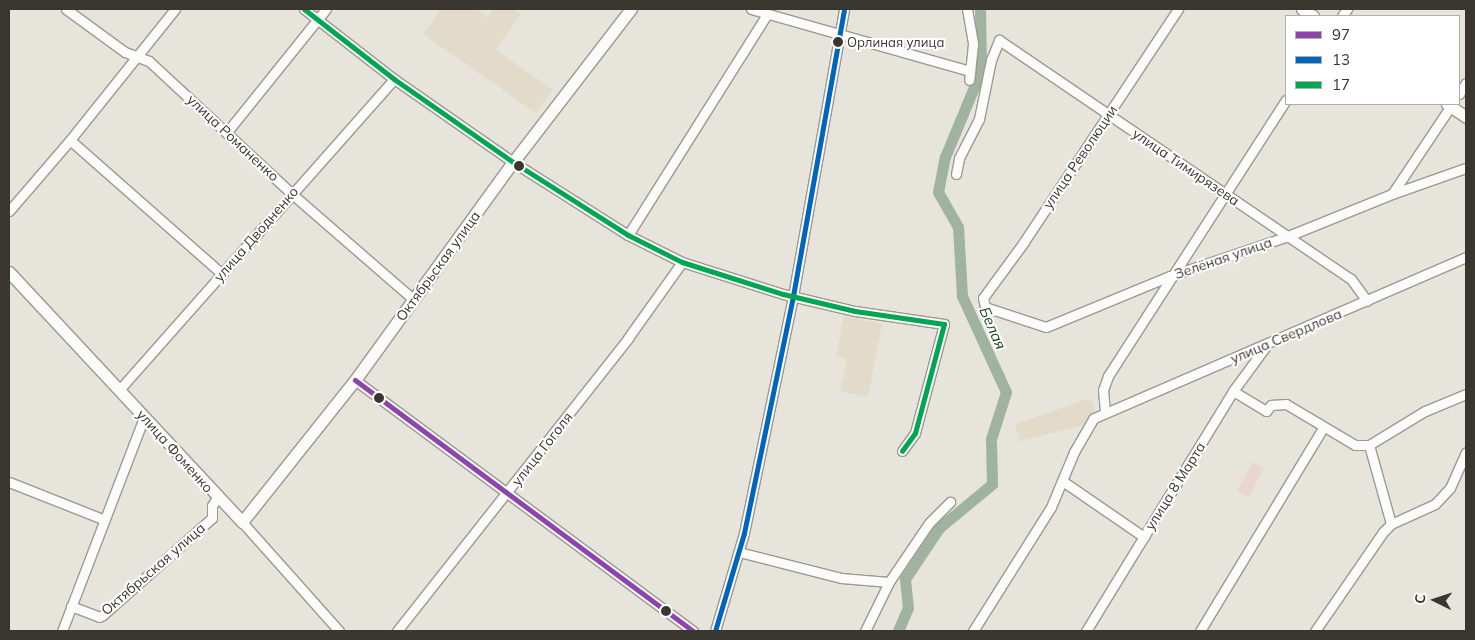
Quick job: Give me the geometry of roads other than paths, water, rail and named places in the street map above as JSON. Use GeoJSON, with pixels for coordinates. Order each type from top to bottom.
{"type":"FeatureCollection","features":[{"type":"Feature","properties":{"kind":"main road","name":"Октябрьская улица"},"geometry":{"type":"LineString","coordinates":[[242,522],[355,380],[513,162],[631,9]]}},
{"type":"Feature","properties":{"kind":"main road"},"geometry":{"type":"LineString","coordinates":[[1450,105],[1466,117]]}},
{"type":"Feature","properties":{"kind":"main road","name":"улица Фоменко"},"geometry":{"type":"LineString","coordinates":[[9,272],[242,522]]}},
{"type":"Feature","properties":{"kind":"street","name":"улица Романенко"},"geometry":{"type":"LineString","coordinates":[[66,9],[125,52],[149,61],[227,132],[291,194],[414,300]]}},
{"type":"Feature","properties":{"kind":"street"},"geometry":{"type":"LineString","coordinates":[[9,212],[70,140],[175,9]]}},
{"type":"Feature","properties":{"kind":"street"},"geometry":{"type":"LineString","coordinates":[[304,9],[394,79],[513,162],[628,235],[682,262],[793,296],[888,318],[944,324],[915,433],[902,451]]}},
{"type":"Feature","properties":{"kind":"street"},"geometry":{"type":"LineString","coordinates":[[227,132],[326,9]]}},
{"type":"Feature","properties":{"kind":"street"},"geometry":{"type":"LineString","coordinates":[[750,9],[969,76],[972,32],[967,9]]}},
{"type":"Feature","properties":{"kind":"street"},"geometry":{"type":"LineString","coordinates":[[715,631],[738,552],[793,296],[844,9]]}},
{"type":"Feature","properties":{"kind":"street","name":"улица Революции"},"geometry":{"type":"LineString","coordinates":[[982,303],[1178,9]]}},
{"type":"Feature","properties":{"kind":"street"},"geometry":{"type":"LineString","coordinates":[[628,235],[767,14]]}},
{"type":"Feature","properties":{"kind":"street","name":"улица Тимирязева"},"geometry":{"type":"LineString","coordinates":[[956,174],[959,158],[980,119],[991,60],[998,40],[1351,279],[1367,301]]}},
{"type":"Feature","properties":{"kind":"street","name":"улица Дводненко"},"geometry":{"type":"LineString","coordinates":[[119,390],[394,79]]}},
{"type":"Feature","properties":{"kind":"street"},"geometry":{"type":"LineString","coordinates":[[974,631],[1026,549],[1064,482],[1067,468],[1086,431],[1094,418],[1105,412],[1103,390],[1108,376],[1170,276],[1285,102]]}},
{"type":"Feature","properties":{"kind":"street"},"geometry":{"type":"LineString","coordinates":[[1392,194],[1450,105]]}},
{"type":"Feature","properties":{"kind":"street"},"geometry":{"type":"LineString","coordinates":[[70,140],[222,274]]}},
{"type":"Feature","properties":{"kind":"street","name":"Зелёная улица"},"geometry":{"type":"LineString","coordinates":[[982,303],[985,308],[1046,327],[1170,276],[1288,236],[1392,194],[1466,168]]}},
{"type":"Feature","properties":{"kind":"street","name":"улица Свердлова"},"geometry":{"type":"LineString","coordinates":[[1105,412],[1268,344],[1466,257]]}},
{"type":"Feature","properties":{"kind":"street","name":"улица Гоголя"},"geometry":{"type":"LineString","coordinates":[[397,631],[508,492],[682,262]]}},
{"type":"Feature","properties":{"kind":"street","name":"улица 8 Марта"},"geometry":{"type":"LineString","coordinates":[[1086,631],[1233,391],[1268,344]]}},
{"type":"Feature","properties":{"kind":"street"},"geometry":{"type":"LineString","coordinates":[[355,380],[694,631]]}},
{"type":"Feature","properties":{"kind":"street"},"geometry":{"type":"LineString","coordinates":[[1233,391],[1266,411],[1271,405],[1286,404],[1323,428],[1355,445],[1369,445],[1425,411],[1466,394]]}},
{"type":"Feature","properties":{"kind":"street"},"geometry":{"type":"LineString","coordinates":[[62,631],[144,417]]}},
{"type":"Feature","properties":{"kind":"street"},"geometry":{"type":"LineString","coordinates":[[1200,631],[1323,428]]}},
{"type":"Feature","properties":{"kind":"street"},"geometry":{"type":"LineString","coordinates":[[1369,445],[1391,524]]}},
{"type":"Feature","properties":{"kind":"street"},"geometry":{"type":"LineString","coordinates":[[1315,631],[1372,545],[1391,524],[1435,504],[1450,488],[1466,452]]}},
{"type":"Feature","properties":{"kind":"street"},"geometry":{"type":"LineString","coordinates":[[9,482],[105,520]]}},
{"type":"Feature","properties":{"kind":"street"},"geometry":{"type":"LineString","coordinates":[[1064,482],[1144,537]]}},
{"type":"Feature","properties":{"kind":"street","name":"Октябрьская улица"},"geometry":{"type":"LineString","coordinates":[[71,606],[99,617],[103,615],[212,518],[212,506],[217,497]]}},
{"type":"Feature","properties":{"kind":"street"},"geometry":{"type":"LineString","coordinates":[[865,631],[889,582],[929,523],[950,502]]}},
{"type":"Feature","properties":{"kind":"street","name":"улица Фоменко"},"geometry":{"type":"LineString","coordinates":[[242,522],[339,631]]}},
{"type":"Feature","properties":{"kind":"street"},"geometry":{"type":"LineString","coordinates":[[738,552],[841,578],[889,582]]}},
{"type":"Feature","properties":{"kind":"waterway","name":"Белая"},"geometry":{"type":"LineString","coordinates":[[898,631],[908,608],[905,579],[939,528],[992,484],[991,439],[1006,392],[962,296],[958,227],[938,192],[945,157],[981,70],[980,9]]}},
{"type":"Feature","properties":{"kind":"place","name":"Орлиная улица"},"geometry":{"type":"Point","coordinates":[838,42]}}]}
